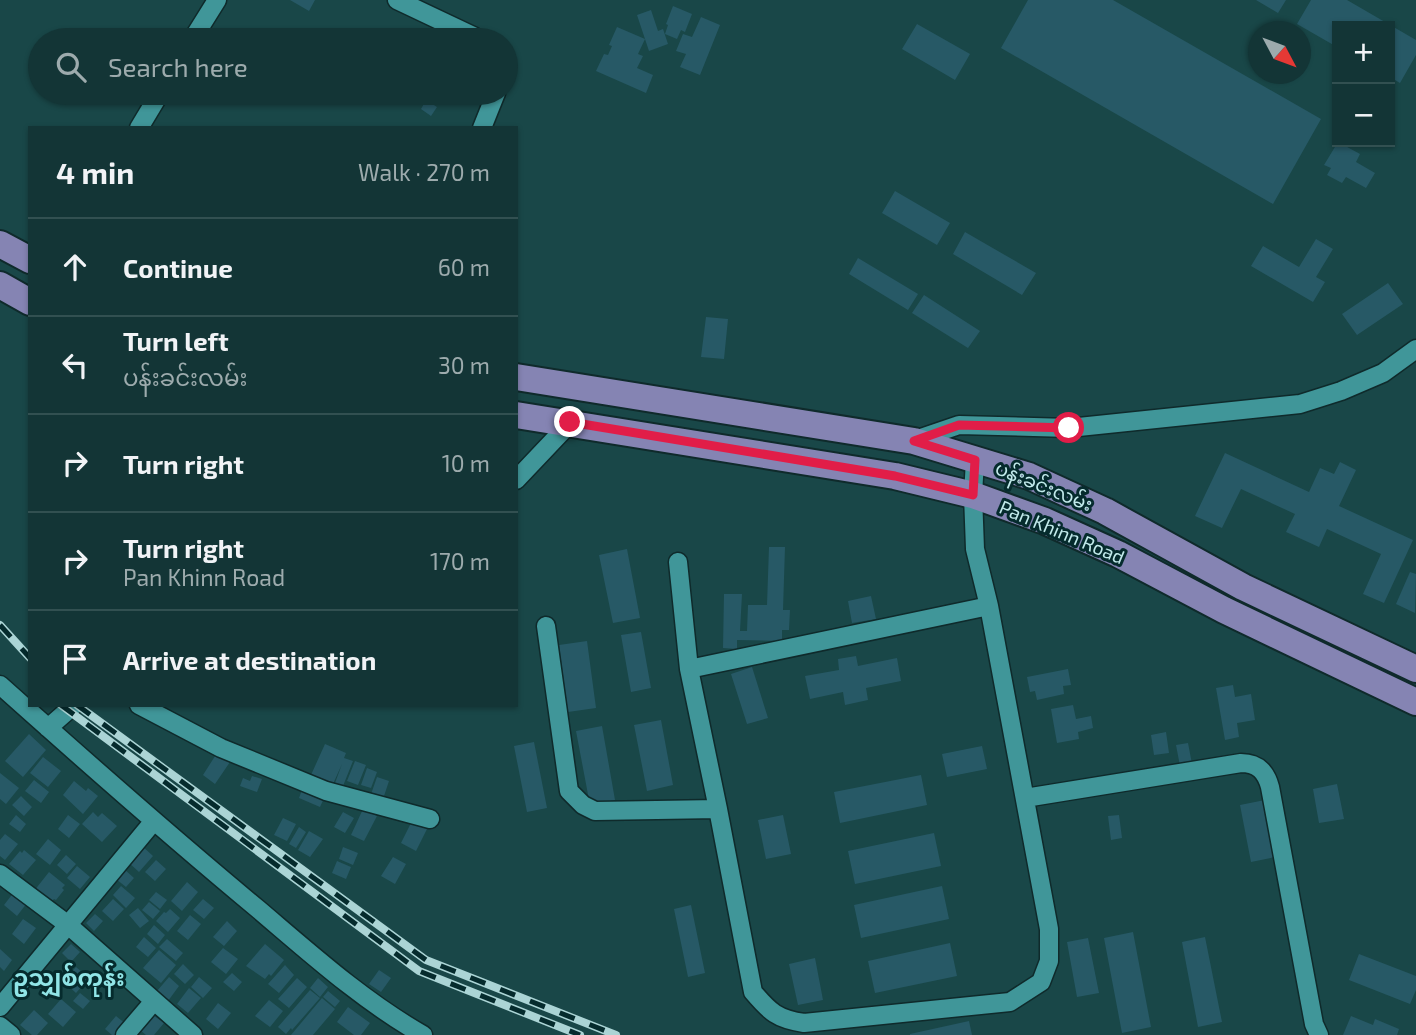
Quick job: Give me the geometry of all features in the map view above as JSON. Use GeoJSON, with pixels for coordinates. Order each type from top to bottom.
{"type":"FeatureCollection","features":[{"type":"Feature","properties":{"kind":"main road"},"geometry":{"type":"LineString","coordinates":[[0,244],[28,259]]}},
{"type":"Feature","properties":{"kind":"main road"},"geometry":{"type":"LineString","coordinates":[[0,285],[28,301]]}},
{"type":"Feature","properties":{"kind":"main road","name":"ပန်းခင်းလမ်း"},"geometry":{"type":"LineString","coordinates":[[518,377],[914,441],[1029,476],[1105,511],[1243,587],[1416,669]]}},
{"type":"Feature","properties":{"kind":"main road","name":"Pan Khinn Road"},"geometry":{"type":"LineString","coordinates":[[518,415],[895,476],[973,495],[1045,521],[1118,554],[1224,610],[1416,702]]}},
{"type":"Feature","properties":{"kind":"street"},"geometry":{"type":"LineString","coordinates":[[200,28],[217,0]]}},
{"type":"Feature","properties":{"kind":"street"},"geometry":{"type":"LineString","coordinates":[[397,0],[456,28]]}},
{"type":"Feature","properties":{"kind":"street"},"geometry":{"type":"LineString","coordinates":[[140,126],[153,105]]}},
{"type":"Feature","properties":{"kind":"street"},"geometry":{"type":"LineString","coordinates":[[483,126],[491,105]]}},
{"type":"Feature","properties":{"kind":"street"},"geometry":{"type":"LineString","coordinates":[[914,441],[959,425],[1069,428],[1300,404],[1342,391],[1383,373],[1416,349]]}},
{"type":"Feature","properties":{"kind":"street"},"geometry":{"type":"LineString","coordinates":[[518,478],[570,422]]}},
{"type":"Feature","properties":{"kind":"street"},"geometry":{"type":"LineString","coordinates":[[678,562],[688,669],[753,992],[769,1011],[784,1020],[804,1023],[1010,1002],[1041,982],[1049,961],[1049,929],[989,606],[975,548],[975,460]]}},
{"type":"Feature","properties":{"kind":"street"},"geometry":{"type":"LineString","coordinates":[[688,669],[989,606]]}},
{"type":"Feature","properties":{"kind":"street"},"geometry":{"type":"LineString","coordinates":[[546,626],[569,790],[583,805],[595,811],[718,809]]}},
{"type":"Feature","properties":{"kind":"street"},"geometry":{"type":"LineString","coordinates":[[0,685],[153,822],[332,972],[392,1017],[423,1035]]}},
{"type":"Feature","properties":{"kind":"street"},"geometry":{"type":"LineString","coordinates":[[48,728],[72,707]]}},
{"type":"Feature","properties":{"kind":"street"},"geometry":{"type":"LineString","coordinates":[[143,707],[221,748],[326,791],[430,819]]}},
{"type":"Feature","properties":{"kind":"street"},"geometry":{"type":"LineString","coordinates":[[1025,798],[1241,763],[1259,767],[1267,775],[1270,787],[1314,1024],[1319,1035]]}},
{"type":"Feature","properties":{"kind":"street"},"geometry":{"type":"LineString","coordinates":[[0,1007],[153,822]]}},
{"type":"Feature","properties":{"kind":"street"},"geometry":{"type":"LineString","coordinates":[[0,874],[67,924],[193,1035]]}},
{"type":"Feature","properties":{"kind":"street"},"geometry":{"type":"LineString","coordinates":[[125,1035],[154,1001]]}},
{"type":"Feature","properties":{"kind":"street"},"geometry":{"type":"LineString","coordinates":[[0,1026],[11,1035]]}},
{"type":"Feature","properties":{"kind":"building"},"geometry":{"type":"Polygon","coordinates":[[[290,0],[315,0],[309,11],[290,0]]]}},
{"type":"Feature","properties":{"kind":"building"},"geometry":{"type":"Polygon","coordinates":[[[1028,0],[1113,0],[1248,77],[1248,84],[1260,84],[1321,119],[1273,204],[1001,48],[1028,0]]]}},
{"type":"Feature","properties":{"kind":"building"},"geometry":{"type":"Polygon","coordinates":[[[1256,0],[1286,0],[1278,13],[1256,0]]]}},
{"type":"Feature","properties":{"kind":"building"},"geometry":{"type":"Polygon","coordinates":[[[1311,0],[1347,0],[1383,21],[1332,21],[1332,44],[1311,32],[1311,21],[1299,21],[1311,0]]]}},
{"type":"Feature","properties":{"kind":"building"},"geometry":{"type":"Polygon","coordinates":[[[673,6],[692,14],[685,32],[681,30],[677,39],[665,34],[673,6]]]}},
{"type":"Feature","properties":{"kind":"building"},"geometry":{"type":"Polygon","coordinates":[[[651,10],[658,31],[663,29],[668,44],[649,51],[637,15],[651,10]]]}},
{"type":"Feature","properties":{"kind":"building"},"geometry":{"type":"Polygon","coordinates":[[[701,17],[720,25],[700,75],[680,67],[686,54],[676,51],[683,34],[692,37],[701,17]]]}},
{"type":"Feature","properties":{"kind":"building"},"geometry":{"type":"Polygon","coordinates":[[[917,24],[970,54],[955,80],[902,49],[917,24]]]}},
{"type":"Feature","properties":{"kind":"building"},"geometry":{"type":"Polygon","coordinates":[[[617,27],[645,39],[638,54],[643,56],[637,68],[653,75],[646,93],[596,71],[604,54],[608,55],[612,46],[609,45],[617,27]]]}},
{"type":"Feature","properties":{"kind":"building"},"geometry":{"type":"Polygon","coordinates":[[[1395,28],[1416,40],[1416,55],[1400,83],[1395,80],[1395,28]]]}},
{"type":"Feature","properties":{"kind":"building"},"geometry":{"type":"Polygon","coordinates":[[[423,105],[437,107],[431,116],[421,109],[423,105]]]}},
{"type":"Feature","properties":{"kind":"building"},"geometry":{"type":"Polygon","coordinates":[[[1335,147],[1347,147],[1360,154],[1356,162],[1375,173],[1366,188],[1346,177],[1342,183],[1327,175],[1331,168],[1324,165],[1335,147]]]}},
{"type":"Feature","properties":{"kind":"building"},"geometry":{"type":"Polygon","coordinates":[[[895,191],[950,223],[937,245],[882,213],[895,191]]]}},
{"type":"Feature","properties":{"kind":"building"},"geometry":{"type":"Polygon","coordinates":[[[965,232],[1036,273],[1022,295],[953,254],[965,232]]]}},
{"type":"Feature","properties":{"kind":"building"},"geometry":{"type":"Polygon","coordinates":[[[1316,239],[1333,249],[1316,277],[1325,282],[1313,302],[1251,266],[1263,246],[1299,267],[1316,239]]]}},
{"type":"Feature","properties":{"kind":"building"},"geometry":{"type":"Polygon","coordinates":[[[858,258],[918,294],[908,310],[849,274],[858,258]]]}},
{"type":"Feature","properties":{"kind":"building"},"geometry":{"type":"Polygon","coordinates":[[[1388,283],[1403,304],[1357,335],[1342,314],[1388,283]]]}},
{"type":"Feature","properties":{"kind":"building"},"geometry":{"type":"Polygon","coordinates":[[[924,295],[980,331],[968,348],[912,313],[924,295]]]}},
{"type":"Feature","properties":{"kind":"building"},"geometry":{"type":"Polygon","coordinates":[[[706,317],[728,319],[724,359],[701,357],[706,317]]]}},
{"type":"Feature","properties":{"kind":"building"},"geometry":{"type":"Polygon","coordinates":[[[1225,453],[1309,492],[1320,468],[1334,474],[1340,462],[1356,470],[1339,506],[1413,540],[1384,603],[1363,594],[1381,554],[1327,529],[1319,547],[1286,532],[1295,514],[1241,489],[1222,528],[1195,516],[1225,453]]]}},
{"type":"Feature","properties":{"kind":"building"},"geometry":{"type":"Polygon","coordinates":[[[769,547],[785,547],[783,610],[790,610],[789,630],[782,630],[782,641],[737,640],[737,649],[723,648],[724,594],[742,594],[740,631],[747,631],[748,605],[767,605],[769,547]]]}},
{"type":"Feature","properties":{"kind":"building"},"geometry":{"type":"Polygon","coordinates":[[[627,549],[640,618],[613,623],[599,555],[627,549]]]}},
{"type":"Feature","properties":{"kind":"building"},"geometry":{"type":"Polygon","coordinates":[[[1410,572],[1416,574],[1415,613],[1396,604],[1410,572]]]}},
{"type":"Feature","properties":{"kind":"building"},"geometry":{"type":"Polygon","coordinates":[[[871,596],[876,619],[852,623],[848,601],[871,596]]]}},
{"type":"Feature","properties":{"kind":"building"},"geometry":{"type":"Polygon","coordinates":[[[641,632],[651,688],[631,692],[621,635],[641,632]]]}},
{"type":"Feature","properties":{"kind":"building"},"geometry":{"type":"Polygon","coordinates":[[[587,641],[596,708],[568,712],[559,645],[587,641]]]}},
{"type":"Feature","properties":{"kind":"building"},"geometry":{"type":"Polygon","coordinates":[[[856,656],[858,666],[897,658],[901,681],[866,688],[868,700],[845,705],[843,692],[810,699],[805,676],[839,670],[838,659],[856,656]]]}},
{"type":"Feature","properties":{"kind":"building"},"geometry":{"type":"Polygon","coordinates":[[[752,667],[768,718],[747,724],[731,674],[752,667]]]}},
{"type":"Feature","properties":{"kind":"building"},"geometry":{"type":"Polygon","coordinates":[[[1068,669],[1071,685],[1063,686],[1064,694],[1037,700],[1035,691],[1030,692],[1027,677],[1068,669]]]}},
{"type":"Feature","properties":{"kind":"building"},"geometry":{"type":"Polygon","coordinates":[[[1233,685],[1235,697],[1251,694],[1255,720],[1237,723],[1239,737],[1225,740],[1216,688],[1233,685]]]}},
{"type":"Feature","properties":{"kind":"building"},"geometry":{"type":"Polygon","coordinates":[[[1073,705],[1076,719],[1091,716],[1093,728],[1078,732],[1079,739],[1057,743],[1051,709],[1073,705]]]}},
{"type":"Feature","properties":{"kind":"building"},"geometry":{"type":"Polygon","coordinates":[[[661,720],[673,785],[647,791],[634,725],[661,720]]]}},
{"type":"Feature","properties":{"kind":"building"},"geometry":{"type":"Polygon","coordinates":[[[602,726],[615,800],[590,805],[576,731],[602,726]]]}},
{"type":"Feature","properties":{"kind":"building"},"geometry":{"type":"Polygon","coordinates":[[[1166,732],[1169,753],[1154,755],[1151,735],[1166,732]]]}},
{"type":"Feature","properties":{"kind":"building"},"geometry":{"type":"Polygon","coordinates":[[[29,734],[46,750],[23,777],[5,761],[29,734]]]}},
{"type":"Feature","properties":{"kind":"building"},"geometry":{"type":"Polygon","coordinates":[[[534,742],[547,808],[527,812],[514,746],[534,742]]]}},
{"type":"Feature","properties":{"kind":"building"},"geometry":{"type":"Polygon","coordinates":[[[1188,743],[1192,764],[1180,766],[1176,745],[1188,743]]]}},
{"type":"Feature","properties":{"kind":"building"},"geometry":{"type":"Polygon","coordinates":[[[325,744],[346,753],[344,758],[353,761],[343,786],[335,783],[342,764],[333,784],[311,775],[325,744]]]}},
{"type":"Feature","properties":{"kind":"building"},"geometry":{"type":"Polygon","coordinates":[[[982,746],[987,769],[947,777],[942,754],[982,746]]]}},
{"type":"Feature","properties":{"kind":"building"},"geometry":{"type":"Polygon","coordinates":[[[217,753],[230,762],[215,784],[203,775],[217,753]]]}},
{"type":"Feature","properties":{"kind":"building"},"geometry":{"type":"Polygon","coordinates":[[[43,757],[61,771],[48,787],[30,773],[43,757]]]}},
{"type":"Feature","properties":{"kind":"building"},"geometry":{"type":"Polygon","coordinates":[[[355,761],[366,765],[358,785],[347,781],[355,761]]]}},
{"type":"Feature","properties":{"kind":"building"},"geometry":{"type":"Polygon","coordinates":[[[367,768],[377,772],[371,788],[361,785],[367,768]]]}},
{"type":"Feature","properties":{"kind":"building"},"geometry":{"type":"Polygon","coordinates":[[[0,773],[19,788],[6,804],[0,799],[0,773]]]}},
{"type":"Feature","properties":{"kind":"building"},"geometry":{"type":"Polygon","coordinates":[[[921,775],[927,805],[840,823],[834,792],[921,775]]]}},
{"type":"Feature","properties":{"kind":"building"},"geometry":{"type":"Polygon","coordinates":[[[252,776],[262,779],[257,792],[240,786],[243,778],[250,781],[252,776]]]}},
{"type":"Feature","properties":{"kind":"building"},"geometry":{"type":"Polygon","coordinates":[[[377,777],[389,781],[382,802],[370,797],[377,777]]]}},
{"type":"Feature","properties":{"kind":"building"},"geometry":{"type":"Polygon","coordinates":[[[34,780],[49,792],[41,803],[25,791],[34,780]]]}},
{"type":"Feature","properties":{"kind":"building"},"geometry":{"type":"Polygon","coordinates":[[[74,781],[86,791],[88,788],[98,796],[83,814],[63,795],[74,781]]]}},
{"type":"Feature","properties":{"kind":"building"},"geometry":{"type":"Polygon","coordinates":[[[1337,784],[1344,819],[1319,823],[1313,789],[1337,784]]]}},
{"type":"Feature","properties":{"kind":"building"},"geometry":{"type":"Polygon","coordinates":[[[303,787],[325,796],[320,807],[299,798],[303,787]]]}},
{"type":"Feature","properties":{"kind":"building"},"geometry":{"type":"Polygon","coordinates":[[[21,796],[32,807],[24,816],[12,805],[21,796]]]}},
{"type":"Feature","properties":{"kind":"building"},"geometry":{"type":"Polygon","coordinates":[[[1265,800],[1275,857],[1251,862],[1240,805],[1265,800]]]}},
{"type":"Feature","properties":{"kind":"building"},"geometry":{"type":"Polygon","coordinates":[[[363,809],[377,816],[364,841],[351,835],[363,809]]]}},
{"type":"Feature","properties":{"kind":"building"},"geometry":{"type":"Polygon","coordinates":[[[93,812],[98,817],[102,813],[117,826],[102,842],[82,824],[93,812]]]}},
{"type":"Feature","properties":{"kind":"building"},"geometry":{"type":"Polygon","coordinates":[[[343,812],[354,818],[345,833],[334,827],[343,812]]]}},
{"type":"Feature","properties":{"kind":"building"},"geometry":{"type":"Polygon","coordinates":[[[16,815],[26,824],[20,832],[9,824],[16,815]]]}},
{"type":"Feature","properties":{"kind":"building"},"geometry":{"type":"Polygon","coordinates":[[[68,815],[80,824],[69,838],[58,829],[68,815]]]}},
{"type":"Feature","properties":{"kind":"building"},"geometry":{"type":"Polygon","coordinates":[[[783,815],[791,854],[766,859],[758,820],[783,815]]]}},
{"type":"Feature","properties":{"kind":"building"},"geometry":{"type":"Polygon","coordinates":[[[1119,815],[1122,838],[1111,840],[1108,816],[1119,815]]]}},
{"type":"Feature","properties":{"kind":"building"},"geometry":{"type":"Polygon","coordinates":[[[283,818],[296,824],[287,841],[274,835],[283,818]]]}},
{"type":"Feature","properties":{"kind":"building"},"geometry":{"type":"Polygon","coordinates":[[[413,819],[428,827],[416,851],[401,843],[413,819]]]}},
{"type":"Feature","properties":{"kind":"building"},"geometry":{"type":"Polygon","coordinates":[[[299,827],[306,832],[296,848],[289,844],[299,827]]]}},
{"type":"Feature","properties":{"kind":"building"},"geometry":{"type":"Polygon","coordinates":[[[309,831],[323,839],[310,857],[298,850],[309,831]]]}},
{"type":"Feature","properties":{"kind":"building"},"geometry":{"type":"Polygon","coordinates":[[[934,833],[941,866],[855,884],[848,851],[934,833]]]}},
{"type":"Feature","properties":{"kind":"building"},"geometry":{"type":"Polygon","coordinates":[[[5,834],[18,844],[5,860],[0,856],[0,840],[5,834]]]}},
{"type":"Feature","properties":{"kind":"building"},"geometry":{"type":"Polygon","coordinates":[[[48,839],[61,850],[50,865],[36,854],[48,839]]]}},
{"type":"Feature","properties":{"kind":"building"},"geometry":{"type":"Polygon","coordinates":[[[141,845],[153,856],[139,872],[127,861],[141,845]]]}},
{"type":"Feature","properties":{"kind":"building"},"geometry":{"type":"Polygon","coordinates":[[[343,847],[358,853],[353,865],[339,859],[343,847]]]}},
{"type":"Feature","properties":{"kind":"building"},"geometry":{"type":"Polygon","coordinates":[[[24,850],[36,860],[23,875],[9,864],[24,850]]]}},
{"type":"Feature","properties":{"kind":"building"},"geometry":{"type":"Polygon","coordinates":[[[66,855],[76,864],[67,874],[57,865],[66,855]]]}},
{"type":"Feature","properties":{"kind":"building"},"geometry":{"type":"Polygon","coordinates":[[[393,857],[406,864],[395,884],[381,876],[393,857]]]}},
{"type":"Feature","properties":{"kind":"building"},"geometry":{"type":"Polygon","coordinates":[[[156,860],[166,869],[155,881],[145,872],[156,860]]]}},
{"type":"Feature","properties":{"kind":"building"},"geometry":{"type":"Polygon","coordinates":[[[337,861],[351,867],[346,879],[332,873],[337,861]]]}},
{"type":"Feature","properties":{"kind":"building"},"geometry":{"type":"Polygon","coordinates":[[[77,866],[90,877],[80,889],[67,878],[77,866]]]}},
{"type":"Feature","properties":{"kind":"building"},"geometry":{"type":"Polygon","coordinates":[[[124,869],[134,878],[126,887],[116,879],[124,869]]]}},
{"type":"Feature","properties":{"kind":"building"},"geometry":{"type":"Polygon","coordinates":[[[49,872],[65,885],[56,900],[50,903],[34,891],[49,872]]]}},
{"type":"Feature","properties":{"kind":"building"},"geometry":{"type":"Polygon","coordinates":[[[187,882],[198,892],[182,911],[171,901],[187,882]]]}},
{"type":"Feature","properties":{"kind":"building"},"geometry":{"type":"Polygon","coordinates":[[[121,886],[135,898],[126,908],[113,895],[121,886]]]}},
{"type":"Feature","properties":{"kind":"building"},"geometry":{"type":"Polygon","coordinates":[[[942,886],[949,919],[861,938],[854,905],[942,886]]]}},
{"type":"Feature","properties":{"kind":"building"},"geometry":{"type":"Polygon","coordinates":[[[14,892],[27,903],[17,916],[4,905],[14,892]]]}},
{"type":"Feature","properties":{"kind":"building"},"geometry":{"type":"Polygon","coordinates":[[[156,892],[167,900],[160,909],[149,900],[156,892]]]}},
{"type":"Feature","properties":{"kind":"building"},"geometry":{"type":"Polygon","coordinates":[[[113,899],[124,909],[113,921],[102,911],[113,899]]]}},
{"type":"Feature","properties":{"kind":"building"},"geometry":{"type":"Polygon","coordinates":[[[203,899],[214,908],[204,919],[193,910],[203,899]]]}},
{"type":"Feature","properties":{"kind":"building"},"geometry":{"type":"Polygon","coordinates":[[[149,902],[160,911],[153,919],[142,910],[149,902]]]}},
{"type":"Feature","properties":{"kind":"building"},"geometry":{"type":"Polygon","coordinates":[[[691,905],[705,973],[688,977],[674,909],[691,905]]]}},
{"type":"Feature","properties":{"kind":"building"},"geometry":{"type":"Polygon","coordinates":[[[138,908],[149,921],[140,928],[129,915],[138,908]]]}},
{"type":"Feature","properties":{"kind":"building"},"geometry":{"type":"Polygon","coordinates":[[[170,909],[180,918],[168,932],[156,921],[170,909]]]}},
{"type":"Feature","properties":{"kind":"building"},"geometry":{"type":"Polygon","coordinates":[[[95,914],[103,921],[94,931],[86,923],[95,914]]]}},
{"type":"Feature","properties":{"kind":"building"},"geometry":{"type":"Polygon","coordinates":[[[190,915],[201,924],[188,940],[177,931],[190,915]]]}},
{"type":"Feature","properties":{"kind":"building"},"geometry":{"type":"Polygon","coordinates":[[[23,919],[36,928],[24,944],[12,934],[23,919]]]}},
{"type":"Feature","properties":{"kind":"building"},"geometry":{"type":"Polygon","coordinates":[[[227,921],[237,931],[224,946],[213,937],[227,921]]]}},
{"type":"Feature","properties":{"kind":"building"},"geometry":{"type":"Polygon","coordinates":[[[154,925],[165,935],[158,944],[147,934],[154,925]]]}},
{"type":"Feature","properties":{"kind":"building"},"geometry":{"type":"Polygon","coordinates":[[[1133,932],[1151,1027],[1122,1033],[1104,938],[1133,932]]]}},
{"type":"Feature","properties":{"kind":"building"},"geometry":{"type":"Polygon","coordinates":[[[144,937],[156,948],[148,957],[136,947],[144,937]]]}},
{"type":"Feature","properties":{"kind":"building"},"geometry":{"type":"Polygon","coordinates":[[[1205,937],[1222,1022],[1198,1027],[1182,942],[1205,937]]]}},
{"type":"Feature","properties":{"kind":"building"},"geometry":{"type":"Polygon","coordinates":[[[1088,938],[1099,993],[1077,997],[1067,942],[1088,938]]]}},
{"type":"Feature","properties":{"kind":"building"},"geometry":{"type":"Polygon","coordinates":[[[167,939],[183,953],[176,961],[159,947],[167,939]]]}},
{"type":"Feature","properties":{"kind":"building"},"geometry":{"type":"Polygon","coordinates":[[[950,943],[957,976],[875,993],[868,961],[950,943]]]}},
{"type":"Feature","properties":{"kind":"building"},"geometry":{"type":"Polygon","coordinates":[[[71,944],[80,952],[71,962],[62,953],[71,944]]]}},
{"type":"Feature","properties":{"kind":"building"},"geometry":{"type":"Polygon","coordinates":[[[265,944],[284,960],[271,976],[269,974],[265,979],[246,966],[265,944]]]}},
{"type":"Feature","properties":{"kind":"building"},"geometry":{"type":"Polygon","coordinates":[[[223,948],[238,959],[226,974],[211,962],[223,948]]]}},
{"type":"Feature","properties":{"kind":"building"},"geometry":{"type":"Polygon","coordinates":[[[0,949],[12,960],[4,971],[0,967],[0,949]]]}},
{"type":"Feature","properties":{"kind":"building"},"geometry":{"type":"Polygon","coordinates":[[[159,950],[176,965],[161,983],[143,968],[159,950]]]}},
{"type":"Feature","properties":{"kind":"building"},"geometry":{"type":"Polygon","coordinates":[[[1359,954],[1416,976],[1416,990],[1410,1004],[1349,980],[1359,954]]]}},
{"type":"Feature","properties":{"kind":"building"},"geometry":{"type":"Polygon","coordinates":[[[815,958],[823,1000],[798,1005],[789,964],[815,958]]]}},
{"type":"Feature","properties":{"kind":"building"},"geometry":{"type":"Polygon","coordinates":[[[183,964],[194,975],[185,984],[174,974],[183,964]]]}},
{"type":"Feature","properties":{"kind":"building"},"geometry":{"type":"Polygon","coordinates":[[[285,965],[294,975],[279,993],[268,984],[285,965]]]}},
{"type":"Feature","properties":{"kind":"building"},"geometry":{"type":"Polygon","coordinates":[[[76,967],[89,978],[76,993],[63,981],[76,967]]]}},
{"type":"Feature","properties":{"kind":"building"},"geometry":{"type":"Polygon","coordinates":[[[379,970],[391,978],[381,992],[369,984],[379,970]]]}},
{"type":"Feature","properties":{"kind":"building"},"geometry":{"type":"Polygon","coordinates":[[[232,973],[242,982],[234,991],[223,982],[232,973]]]}},
{"type":"Feature","properties":{"kind":"building"},"geometry":{"type":"Polygon","coordinates":[[[169,977],[179,986],[168,1001],[157,991],[169,977]]]}},
{"type":"Feature","properties":{"kind":"building"},"geometry":{"type":"Polygon","coordinates":[[[199,977],[212,988],[203,998],[191,987],[199,977]]]}},
{"type":"Feature","properties":{"kind":"building"},"geometry":{"type":"Polygon","coordinates":[[[297,978],[307,987],[289,1008],[278,999],[297,978]]]}},
{"type":"Feature","properties":{"kind":"building"},"geometry":{"type":"Polygon","coordinates":[[[318,978],[328,987],[320,997],[310,988],[318,978]]]}},
{"type":"Feature","properties":{"kind":"building"},"geometry":{"type":"Polygon","coordinates":[[[189,988],[201,998],[188,1013],[177,1004],[189,988]]]}},
{"type":"Feature","properties":{"kind":"building"},"geometry":{"type":"Polygon","coordinates":[[[310,990],[320,998],[286,1034],[278,1027],[310,990]]]}},
{"type":"Feature","properties":{"kind":"building"},"geometry":{"type":"Polygon","coordinates":[[[328,991],[340,1001],[335,1007],[323,997],[328,991]]]}},
{"type":"Feature","properties":{"kind":"building"},"geometry":{"type":"Polygon","coordinates":[[[80,993],[90,1001],[83,1009],[73,1001],[80,993]]]}},
{"type":"Feature","properties":{"kind":"building"},"geometry":{"type":"Polygon","coordinates":[[[322,998],[335,1009],[313,1035],[291,1035],[322,998]]]}},
{"type":"Feature","properties":{"kind":"building"},"geometry":{"type":"Polygon","coordinates":[[[61,999],[76,1012],[63,1027],[48,1014],[61,999]]]}},
{"type":"Feature","properties":{"kind":"building"},"geometry":{"type":"Polygon","coordinates":[[[269,1000],[283,1011],[270,1027],[255,1016],[269,1000]]]}},
{"type":"Feature","properties":{"kind":"building"},"geometry":{"type":"Polygon","coordinates":[[[218,1003],[231,1013],[218,1029],[206,1019],[218,1003]]]}},
{"type":"Feature","properties":{"kind":"building"},"geometry":{"type":"Polygon","coordinates":[[[348,1007],[370,1023],[361,1035],[354,1035],[337,1022],[348,1007]]]}},
{"type":"Feature","properties":{"kind":"building"},"geometry":{"type":"Polygon","coordinates":[[[34,1010],[48,1023],[37,1035],[32,1035],[20,1025],[34,1010]]]}},
{"type":"Feature","properties":{"kind":"building"},"geometry":{"type":"Polygon","coordinates":[[[153,1015],[164,1023],[154,1035],[146,1035],[140,1030],[153,1015]]]}},
{"type":"Feature","properties":{"kind":"building"},"geometry":{"type":"Polygon","coordinates":[[[116,1016],[127,1025],[119,1035],[112,1035],[105,1029],[116,1016]]]}},
{"type":"Feature","properties":{"kind":"building"},"geometry":{"type":"Polygon","coordinates":[[[1351,1016],[1373,1025],[1375,1019],[1399,1029],[1397,1035],[1343,1035],[1351,1016]]]}},
{"type":"Feature","properties":{"kind":"building"},"geometry":{"type":"Polygon","coordinates":[[[969,1021],[972,1035],[910,1035],[910,1034],[969,1021]]]}},
{"type":"Feature","properties":{"kind":"railway"},"geometry":{"type":"LineString","coordinates":[[0,625],[28,656]]}},
{"type":"Feature","properties":{"kind":"railway"},"geometry":{"type":"LineString","coordinates":[[64,707],[419,971],[580,1035]]}},
{"type":"Feature","properties":{"kind":"railway"},"geometry":{"type":"LineString","coordinates":[[80,707],[426,960],[616,1035]]}},
{"type":"Feature","properties":{"kind":"district","name":"ဥသျှစ်ကုန်း"},"geometry":{"type":"Point","coordinates":[69,978]}},
{"type":"Feature","properties":{"kind":"route"},"geometry":{"type":"LineString","coordinates":[[570,422],[895,476],[973,495],[975,460],[914,441],[959,425],[1069,428]]}}]}
